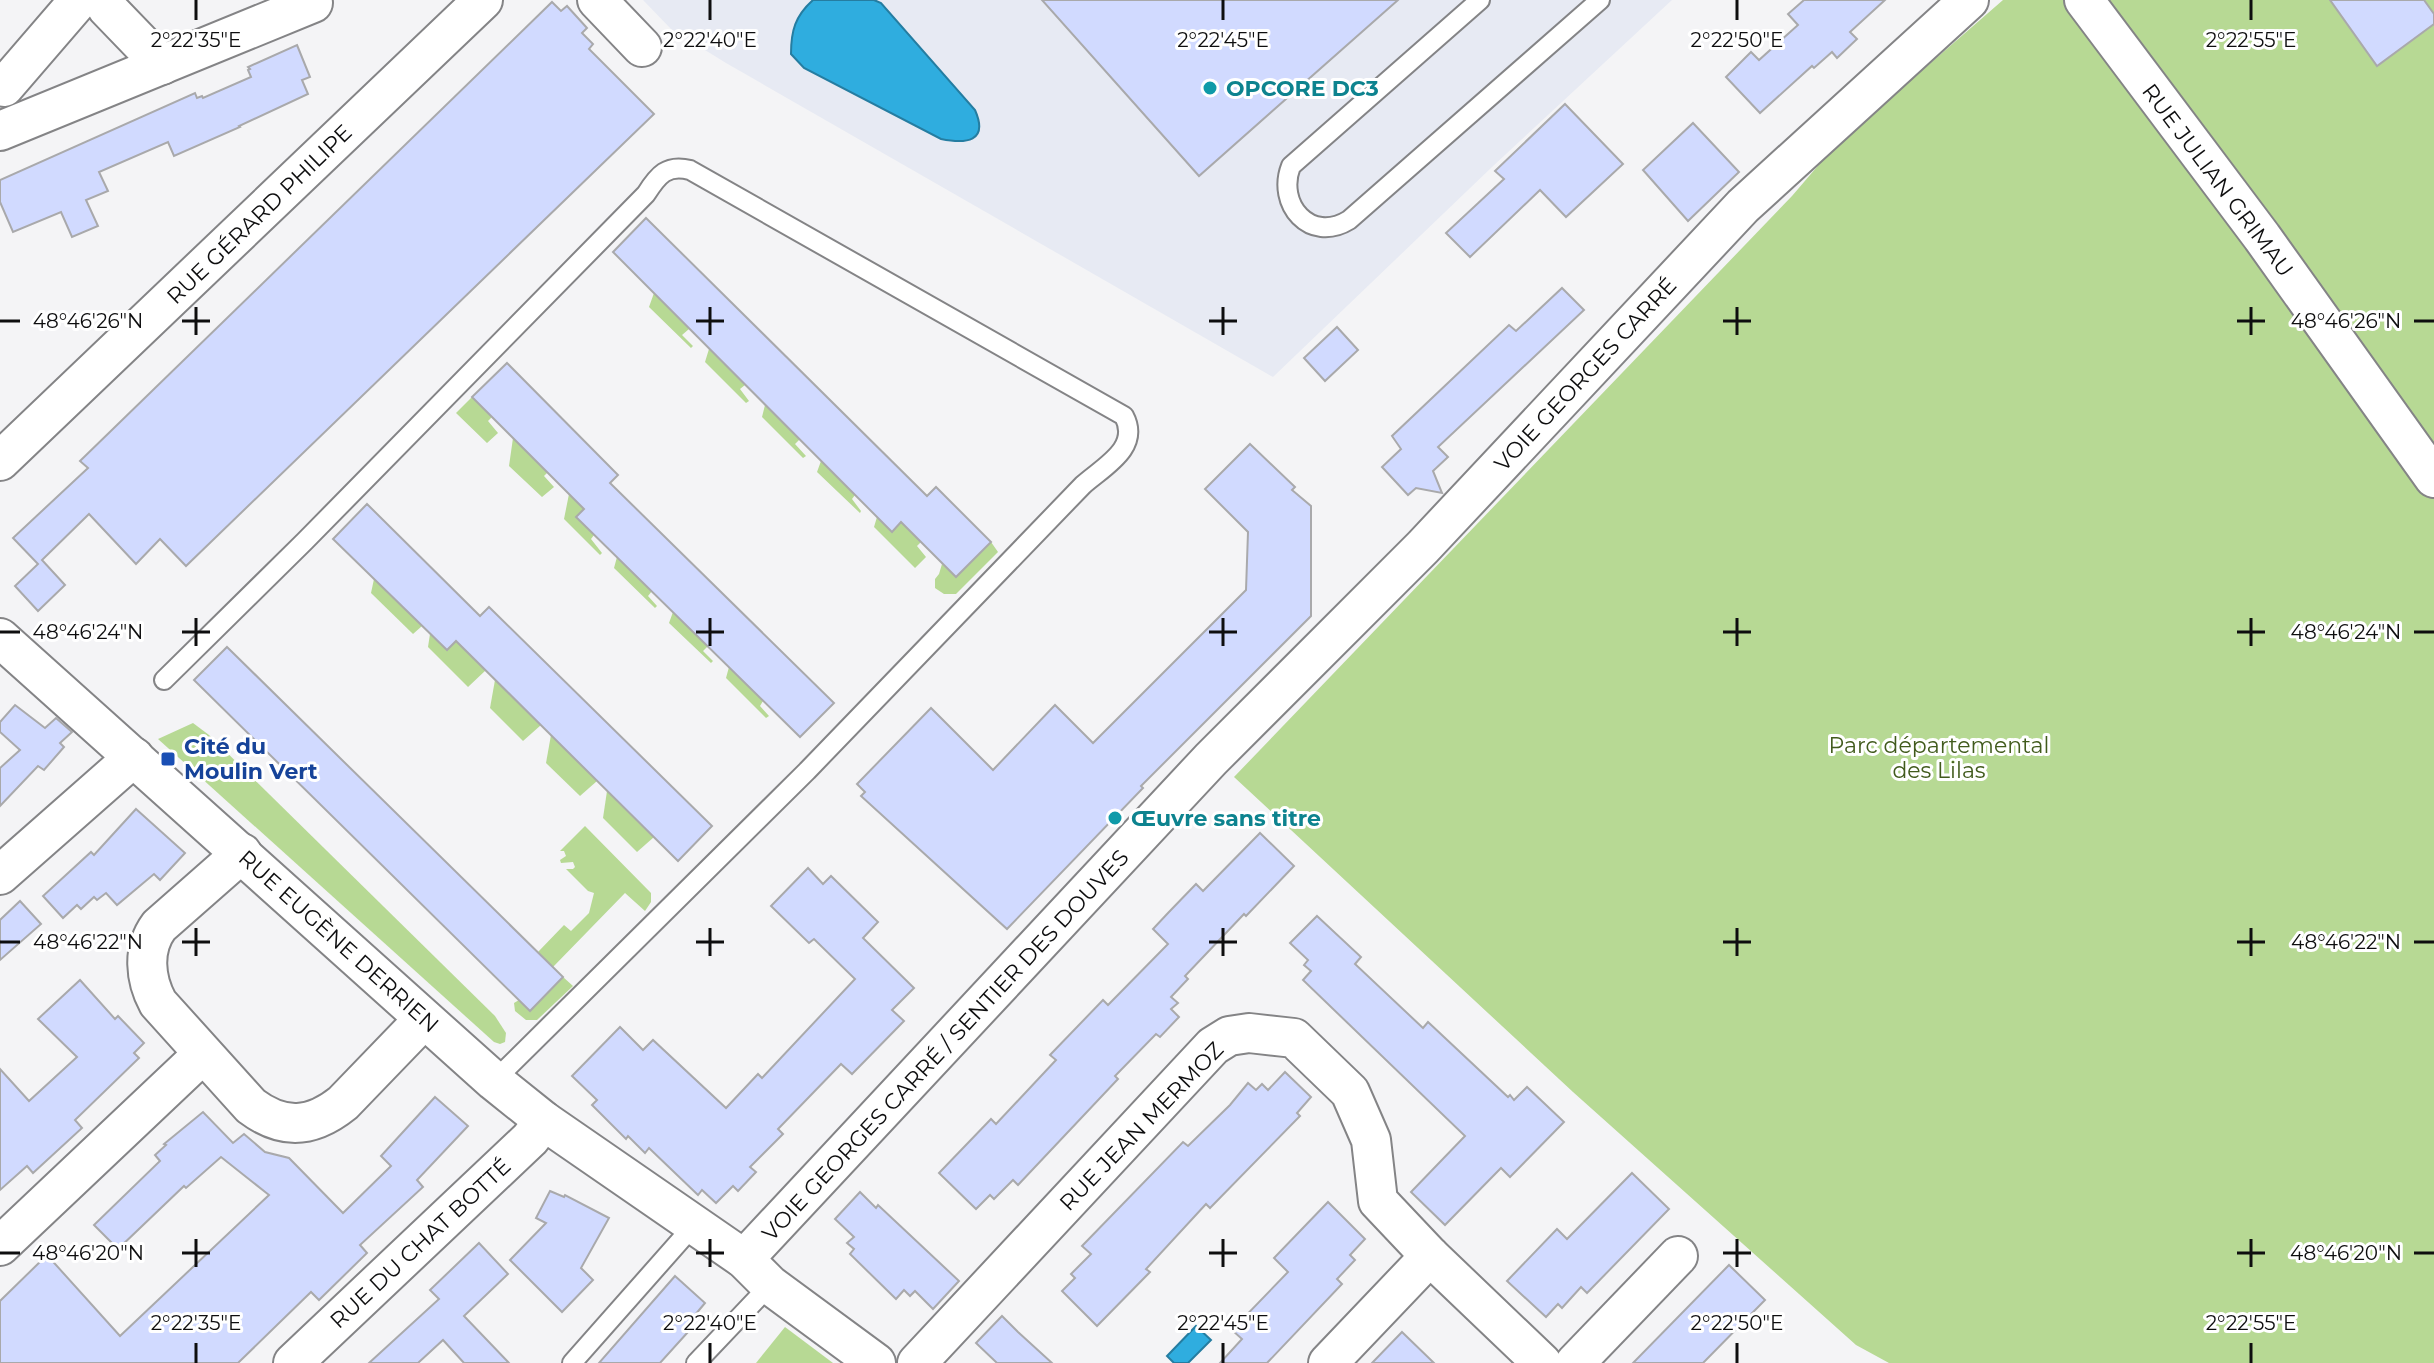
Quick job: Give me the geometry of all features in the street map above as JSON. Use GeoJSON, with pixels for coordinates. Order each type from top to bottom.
{"type":"FeatureCollection","features":[{"type":"Feature","properties":{"kind":"street"},"geometry":{"type":"LineString","coordinates":[[38,115],[2,86],[79,0]]}},
{"type":"Feature","properties":{"kind":"street"},"geometry":{"type":"LineString","coordinates":[[102,0],[162,65]]}},
{"type":"Feature","properties":{"kind":"street","name":"RUE GÉRARD PHILIPE"},"geometry":{"type":"LineString","coordinates":[[0,461],[483,0]]}},
{"type":"Feature","properties":{"kind":"street"},"geometry":{"type":"LineString","coordinates":[[597,0],[642,47]]}},
{"type":"Feature","properties":{"kind":"street","name":"VOIE GEORGES CARRÉ"},"geometry":{"type":"LineString","coordinates":[[1211,759],[1423,547],[1743,206],[1969,0]]}},
{"type":"Feature","properties":{"kind":"street","name":"RUE JULIAN GRIMAU"},"geometry":{"type":"LineString","coordinates":[[2084,0],[2431,469]]}},
{"type":"Feature","properties":{"kind":"street"},"geometry":{"type":"LineString","coordinates":[[0,131],[313,3]]}},
{"type":"Feature","properties":{"kind":"street","name":"RUE EUGÈNE DERRIEN"},"geometry":{"type":"LineString","coordinates":[[0,638],[494,1081],[544,1121],[694,1225],[876,1363]]}},
{"type":"Feature","properties":{"kind":"street"},"geometry":{"type":"LineString","coordinates":[[0,875],[134,757]]}},
{"type":"Feature","properties":{"kind":"street","name":"VOIE GEORGES CARRÉ / SENTIER DES DOUVES"},"geometry":{"type":"LineString","coordinates":[[757,1272],[1211,759]]}},
{"type":"Feature","properties":{"kind":"street"},"geometry":{"type":"LineString","coordinates":[[242,853],[159,926],[150,942],[148,975],[158,1003],[251,1106],[263,1115],[290,1124],[312,1121],[329,1114],[424,1019]]}},
{"type":"Feature","properties":{"kind":"street","name":"RUE JEAN MERMOZ"},"geometry":{"type":"LineString","coordinates":[[917,1363],[1213,1046],[1229,1036],[1249,1033],[1294,1038],[1350,1092],[1371,1140],[1378,1201],[1430,1256],[1542,1363]]}},
{"type":"Feature","properties":{"kind":"street"},"geometry":{"type":"LineString","coordinates":[[0,1246],[203,1054]]}},
{"type":"Feature","properties":{"kind":"street","name":"RUE DU CHAT BOTTÉ"},"geometry":{"type":"LineString","coordinates":[[293,1363],[530,1139],[544,1121]]}},
{"type":"Feature","properties":{"kind":"street"},"geometry":{"type":"LineString","coordinates":[[1328,1363],[1430,1256]]}},
{"type":"Feature","properties":{"kind":"street"},"geometry":{"type":"LineString","coordinates":[[1575,1363],[1678,1256]]}},
{"type":"Feature","properties":{"kind":"lane"},"geometry":{"type":"LineString","coordinates":[[1480,0],[1291,166],[1286,179],[1288,196],[1303,221],[1317,227],[1330,227],[1349,220],[1600,0]]}},
{"type":"Feature","properties":{"kind":"lane"},"geometry":{"type":"LineString","coordinates":[[164,680],[646,194],[661,172],[668,169],[690,170],[1124,416],[1128,428],[1123,451],[1083,485],[807,771],[494,1081]]}},
{"type":"Feature","properties":{"kind":"lane"},"geometry":{"type":"LineString","coordinates":[[572,1363],[694,1225]]}},
{"type":"Feature","properties":{"kind":"lane"},"geometry":{"type":"LineString","coordinates":[[696,1363],[757,1272]]}},
{"type":"Feature","properties":{"kind":"shaded area"},"geometry":{"type":"Polygon","coordinates":[[[643,0],[1672,0],[1273,377],[726,63],[671,29],[643,0]]]}},
{"type":"Feature","properties":{"kind":"green space","name":"Parc départemental des Lilas"},"geometry":{"type":"Polygon","coordinates":[[[2003,0],[2434,0],[2434,1363],[1889,1363],[1856,1345],[1573,1092],[1234,777],[1792,196],[1834,147],[2003,0]]]}},
{"type":"Feature","properties":{"kind":"green space"},"geometry":{"type":"Polygon","coordinates":[[[654,293],[689,329],[682,335],[693,346],[691,348],[649,307],[654,293]]]}},
{"type":"Feature","properties":{"kind":"green space"},"geometry":{"type":"Polygon","coordinates":[[[709,349],[745,385],[740,389],[749,401],[746,403],[705,362],[709,349]]]}},
{"type":"Feature","properties":{"kind":"green space"},"geometry":{"type":"Polygon","coordinates":[[[472,397],[492,417],[488,421],[498,433],[487,443],[456,413],[472,397]]]}},
{"type":"Feature","properties":{"kind":"green space"},"geometry":{"type":"Polygon","coordinates":[[[765,405],[800,439],[795,444],[806,456],[803,458],[762,417],[765,405]]]}},
{"type":"Feature","properties":{"kind":"green space"},"geometry":{"type":"Polygon","coordinates":[[[513,438],[548,472],[544,476],[554,487],[542,497],[509,466],[513,438]]]}},
{"type":"Feature","properties":{"kind":"green space"},"geometry":{"type":"Polygon","coordinates":[[[821,461],[855,495],[852,499],[860,513],[817,472],[821,461]]]}},
{"type":"Feature","properties":{"kind":"green space"},"geometry":{"type":"Polygon","coordinates":[[[569,494],[584,509],[594,535],[591,539],[602,553],[600,555],[564,519],[569,494]]]}},
{"type":"Feature","properties":{"kind":"green space"},"geometry":{"type":"Polygon","coordinates":[[[877,517],[892,531],[901,522],[921,542],[917,546],[926,557],[915,568],[874,527],[877,517]]]}},
{"type":"Feature","properties":{"kind":"green space"},"geometry":{"type":"Polygon","coordinates":[[[991,542],[998,552],[956,594],[944,594],[935,588],[935,579],[942,564],[956,577],[991,542]]]}},
{"type":"Feature","properties":{"kind":"green space"},"geometry":{"type":"Polygon","coordinates":[[[617,557],[652,591],[648,596],[657,606],[655,608],[614,568],[617,557]]]}},
{"type":"Feature","properties":{"kind":"green space"},"geometry":{"type":"Polygon","coordinates":[[[374,579],[422,626],[413,634],[371,593],[374,579]]]}},
{"type":"Feature","properties":{"kind":"green space"},"geometry":{"type":"Polygon","coordinates":[[[673,612],[708,646],[703,651],[713,661],[711,663],[669,623],[673,612]]]}},
{"type":"Feature","properties":{"kind":"green space"},"geometry":{"type":"Polygon","coordinates":[[[430,634],[447,650],[456,641],[486,670],[468,687],[428,647],[430,634]]]}},
{"type":"Feature","properties":{"kind":"green space"},"geometry":{"type":"Polygon","coordinates":[[[729,667],[763,701],[760,706],[769,716],[766,718],[726,678],[729,667]]]}},
{"type":"Feature","properties":{"kind":"green space"},"geometry":{"type":"Polygon","coordinates":[[[495,680],[541,725],[523,741],[490,708],[495,680]]]}},
{"type":"Feature","properties":{"kind":"green space"},"geometry":{"type":"Polygon","coordinates":[[[193,723],[209,735],[495,1016],[506,1033],[505,1042],[494,1042],[158,739],[193,723]]]}},
{"type":"Feature","properties":{"kind":"green space"},"geometry":{"type":"Polygon","coordinates":[[[551,735],[597,781],[580,796],[546,763],[551,735]]]}},
{"type":"Feature","properties":{"kind":"green space"},"geometry":{"type":"Polygon","coordinates":[[[607,791],[654,837],[637,852],[603,818],[607,791]]]}},
{"type":"Feature","properties":{"kind":"green space"},"geometry":{"type":"Polygon","coordinates":[[[585,826],[651,893],[651,902],[645,911],[625,893],[553,967],[538,952],[564,925],[571,931],[589,913],[594,893],[566,869],[575,867],[573,862],[561,863],[560,860],[566,856],[564,851],[560,851],[585,826]]]}},
{"type":"Feature","properties":{"kind":"green space"},"geometry":{"type":"Polygon","coordinates":[[[563,977],[573,986],[537,1020],[526,1020],[515,1011],[514,1003],[519,1000],[530,1011],[563,977]]]}},
{"type":"Feature","properties":{"kind":"green space"},"geometry":{"type":"Polygon","coordinates":[[[785,1327],[833,1363],[756,1363],[785,1327]]]}},
{"type":"Feature","properties":{"kind":"water"},"geometry":{"type":"Polygon","coordinates":[[[813,0],[874,0],[881,3],[975,110],[979,121],[977,135],[959,141],[941,139],[804,68],[791,54],[792,38],[798,18],[813,0]]]}},
{"type":"Feature","properties":{"kind":"water"},"geometry":{"type":"Polygon","coordinates":[[[1196,1326],[1211,1340],[1188,1363],[1174,1363],[1167,1356],[1196,1326]]]}},
{"type":"Feature","properties":{"kind":"building","name":"OPCORE DC3"},"geometry":{"type":"Polygon","coordinates":[[[1042,0],[1398,0],[1199,176],[1042,0]]]}},
{"type":"Feature","properties":{"kind":"building"},"geometry":{"type":"Polygon","coordinates":[[[1804,0],[1885,0],[1850,32],[1857,39],[1837,58],[1832,52],[1814,68],[1812,66],[1760,113],[1726,77],[1751,52],[1759,60],[1798,25],[1788,14],[1804,0]]]}},
{"type":"Feature","properties":{"kind":"building"},"geometry":{"type":"Polygon","coordinates":[[[2330,0],[2424,0],[2434,14],[2434,24],[2377,66],[2330,0]]]}},
{"type":"Feature","properties":{"kind":"building"},"geometry":{"type":"Polygon","coordinates":[[[552,2],[561,11],[567,6],[587,28],[582,33],[593,44],[589,49],[654,114],[186,566],[160,539],[136,564],[89,514],[42,560],[65,585],[38,611],[15,586],[38,564],[13,538],[88,468],[80,461],[552,2]]]}},
{"type":"Feature","properties":{"kind":"building"},"geometry":{"type":"Polygon","coordinates":[[[297,45],[310,77],[302,80],[308,94],[174,156],[168,142],[99,172],[108,191],[86,200],[98,226],[72,237],[61,212],[13,232],[0,202],[0,180],[195,93],[197,98],[203,98],[251,77],[248,67],[297,45]]]}},
{"type":"Feature","properties":{"kind":"building"},"geometry":{"type":"Polygon","coordinates":[[[1565,104],[1623,164],[1566,217],[1540,190],[1470,257],[1446,233],[1504,179],[1495,171],[1565,104]]]}},
{"type":"Feature","properties":{"kind":"building"},"geometry":{"type":"Polygon","coordinates":[[[1693,123],[1739,172],[1688,221],[1643,170],[1693,123]]]}},
{"type":"Feature","properties":{"kind":"building"},"geometry":{"type":"Polygon","coordinates":[[[646,218],[927,496],[936,487],[991,542],[956,577],[901,522],[892,532],[613,252],[646,218]]]}},
{"type":"Feature","properties":{"kind":"building"},"geometry":{"type":"Polygon","coordinates":[[[1562,288],[1584,310],[1438,447],[1448,457],[1433,471],[1442,493],[1416,488],[1408,495],[1382,467],[1401,449],[1392,436],[1509,325],[1516,331],[1562,288]]]}},
{"type":"Feature","properties":{"kind":"building"},"geometry":{"type":"Polygon","coordinates":[[[1337,327],[1358,350],[1325,381],[1304,358],[1337,327]]]}},
{"type":"Feature","properties":{"kind":"building"},"geometry":{"type":"Polygon","coordinates":[[[507,363],[618,475],[610,483],[834,703],[800,737],[576,517],[584,509],[472,397],[507,363]]]}},
{"type":"Feature","properties":{"kind":"building"},"geometry":{"type":"Polygon","coordinates":[[[1250,444],[1311,506],[1311,616],[1141,786],[1143,788],[1007,929],[861,796],[865,792],[857,784],[931,708],[993,770],[1055,705],[1093,743],[1246,590],[1248,532],[1205,489],[1250,444]]]}},
{"type":"Feature","properties":{"kind":"building"},"geometry":{"type":"Polygon","coordinates":[[[367,504],[480,616],[489,607],[712,826],[678,861],[456,641],[447,650],[333,539],[367,504]]]}},
{"type":"Feature","properties":{"kind":"building"},"geometry":{"type":"Polygon","coordinates":[[[227,647],[563,977],[530,1011],[194,680],[227,647]]]}},
{"type":"Feature","properties":{"kind":"building"},"geometry":{"type":"Polygon","coordinates":[[[15,705],[45,728],[56,718],[72,732],[60,743],[64,747],[44,770],[38,766],[0,806],[0,768],[20,750],[0,732],[0,722],[15,705]]]}},
{"type":"Feature","properties":{"kind":"building"},"geometry":{"type":"Polygon","coordinates":[[[136,809],[185,853],[160,880],[154,874],[117,905],[106,893],[97,900],[94,897],[81,909],[77,905],[63,918],[43,896],[91,852],[94,855],[136,809]]]}},
{"type":"Feature","properties":{"kind":"building"},"geometry":{"type":"Polygon","coordinates":[[[1260,833],[1294,866],[1185,976],[1188,979],[1171,997],[1178,1003],[1171,1009],[1179,1017],[1160,1037],[1156,1034],[1115,1076],[1118,1079],[1018,1185],[1013,1180],[994,1199],[990,1195],[976,1209],[939,1173],[991,1119],[996,1124],[1056,1060],[1050,1055],[1103,1000],[1108,1005],[1168,944],[1153,929],[1168,913],[1196,884],[1203,891],[1260,833]]]}},
{"type":"Feature","properties":{"kind":"building"},"geometry":{"type":"Polygon","coordinates":[[[808,868],[823,884],[831,876],[878,922],[863,938],[914,988],[892,1010],[904,1021],[852,1074],[841,1064],[778,1129],[783,1134],[750,1167],[756,1172],[738,1191],[733,1186],[716,1203],[702,1190],[698,1195],[649,1148],[645,1153],[628,1136],[626,1139],[592,1105],[597,1100],[572,1076],[620,1027],[643,1050],[653,1040],[726,1108],[758,1074],[762,1078],[855,979],[814,939],[809,943],[771,906],[808,868]]]}},
{"type":"Feature","properties":{"kind":"building"},"geometry":{"type":"Polygon","coordinates":[[[20,901],[41,924],[0,960],[0,920],[20,901]]]}},
{"type":"Feature","properties":{"kind":"building"},"geometry":{"type":"Polygon","coordinates":[[[1317,916],[1361,957],[1355,964],[1423,1028],[1428,1022],[1508,1097],[1510,1095],[1514,1100],[1527,1087],[1564,1122],[1510,1177],[1501,1168],[1445,1225],[1411,1192],[1465,1136],[1303,980],[1311,971],[1304,965],[1308,960],[1290,943],[1317,916]]]}},
{"type":"Feature","properties":{"kind":"building"},"geometry":{"type":"Polygon","coordinates":[[[80,980],[115,1019],[118,1016],[144,1043],[134,1053],[139,1058],[75,1120],[82,1128],[33,1173],[27,1166],[0,1190],[0,1069],[29,1101],[77,1057],[38,1019],[80,980]]]}},
{"type":"Feature","properties":{"kind":"building"},"geometry":{"type":"Polygon","coordinates":[[[1285,1072],[1311,1097],[1297,1113],[1300,1116],[1210,1208],[1206,1204],[1146,1269],[1150,1272],[1097,1326],[1062,1291],[1075,1278],[1071,1274],[1091,1254],[1082,1246],[1183,1142],[1188,1146],[1248,1083],[1256,1090],[1262,1084],[1268,1090],[1285,1072]]]}},
{"type":"Feature","properties":{"kind":"building"},"geometry":{"type":"Polygon","coordinates":[[[435,1097],[468,1126],[417,1180],[423,1187],[360,1245],[367,1253],[319,1300],[311,1292],[238,1363],[0,1363],[0,1301],[47,1255],[120,1336],[269,1195],[221,1157],[186,1188],[184,1186],[118,1249],[94,1225],[160,1161],[155,1155],[164,1144],[203,1112],[233,1143],[244,1134],[265,1152],[289,1158],[343,1213],[391,1166],[381,1156],[435,1097]]]}},
{"type":"Feature","properties":{"kind":"building"},"geometry":{"type":"Polygon","coordinates":[[[1632,1173],[1669,1209],[1587,1293],[1581,1287],[1562,1308],[1558,1304],[1546,1317],[1507,1281],[1557,1229],[1567,1239],[1632,1173]]]}},
{"type":"Feature","properties":{"kind":"building"},"geometry":{"type":"Polygon","coordinates":[[[550,1191],[565,1195],[609,1218],[581,1268],[593,1280],[562,1312],[510,1260],[546,1223],[536,1218],[550,1191]]]}},
{"type":"Feature","properties":{"kind":"building"},"geometry":{"type":"Polygon","coordinates":[[[860,1192],[959,1281],[933,1309],[915,1291],[910,1296],[904,1290],[896,1299],[850,1254],[854,1249],[847,1243],[854,1237],[835,1219],[860,1192]]]}},
{"type":"Feature","properties":{"kind":"building"},"geometry":{"type":"Polygon","coordinates":[[[1328,1202],[1365,1239],[1350,1255],[1355,1260],[1337,1279],[1342,1284],[1267,1363],[1220,1363],[1242,1339],[1232,1330],[1288,1272],[1274,1258],[1328,1202]]]}},
{"type":"Feature","properties":{"kind":"building"},"geometry":{"type":"Polygon","coordinates":[[[479,1243],[508,1274],[464,1316],[509,1363],[464,1363],[443,1340],[418,1363],[369,1363],[439,1299],[430,1290],[479,1243]]]}},
{"type":"Feature","properties":{"kind":"building"},"geometry":{"type":"Polygon","coordinates":[[[1729,1265],[1765,1300],[1703,1363],[1633,1363],[1729,1265]]]}},
{"type":"Feature","properties":{"kind":"building"},"geometry":{"type":"Polygon","coordinates":[[[675,1276],[705,1303],[684,1328],[688,1332],[660,1363],[599,1363],[675,1276]]]}},
{"type":"Feature","properties":{"kind":"building"},"geometry":{"type":"Polygon","coordinates":[[[1002,1316],[1052,1363],[997,1363],[976,1343],[1002,1316]]]}},
{"type":"Feature","properties":{"kind":"building"},"geometry":{"type":"Polygon","coordinates":[[[1402,1332],[1434,1363],[1372,1363],[1402,1332]]]}},
{"type":"Feature","properties":{"kind":"place","name":"OPCORE DC3"},"geometry":{"type":"Point","coordinates":[1210,88]}},
{"type":"Feature","properties":{"kind":"place","name":"Cité du Moulin Vert"},"geometry":{"type":"Point","coordinates":[168,759]}},
{"type":"Feature","properties":{"kind":"place","name":"Œuvre sans titre"},"geometry":{"type":"Point","coordinates":[1115,818]}}]}
